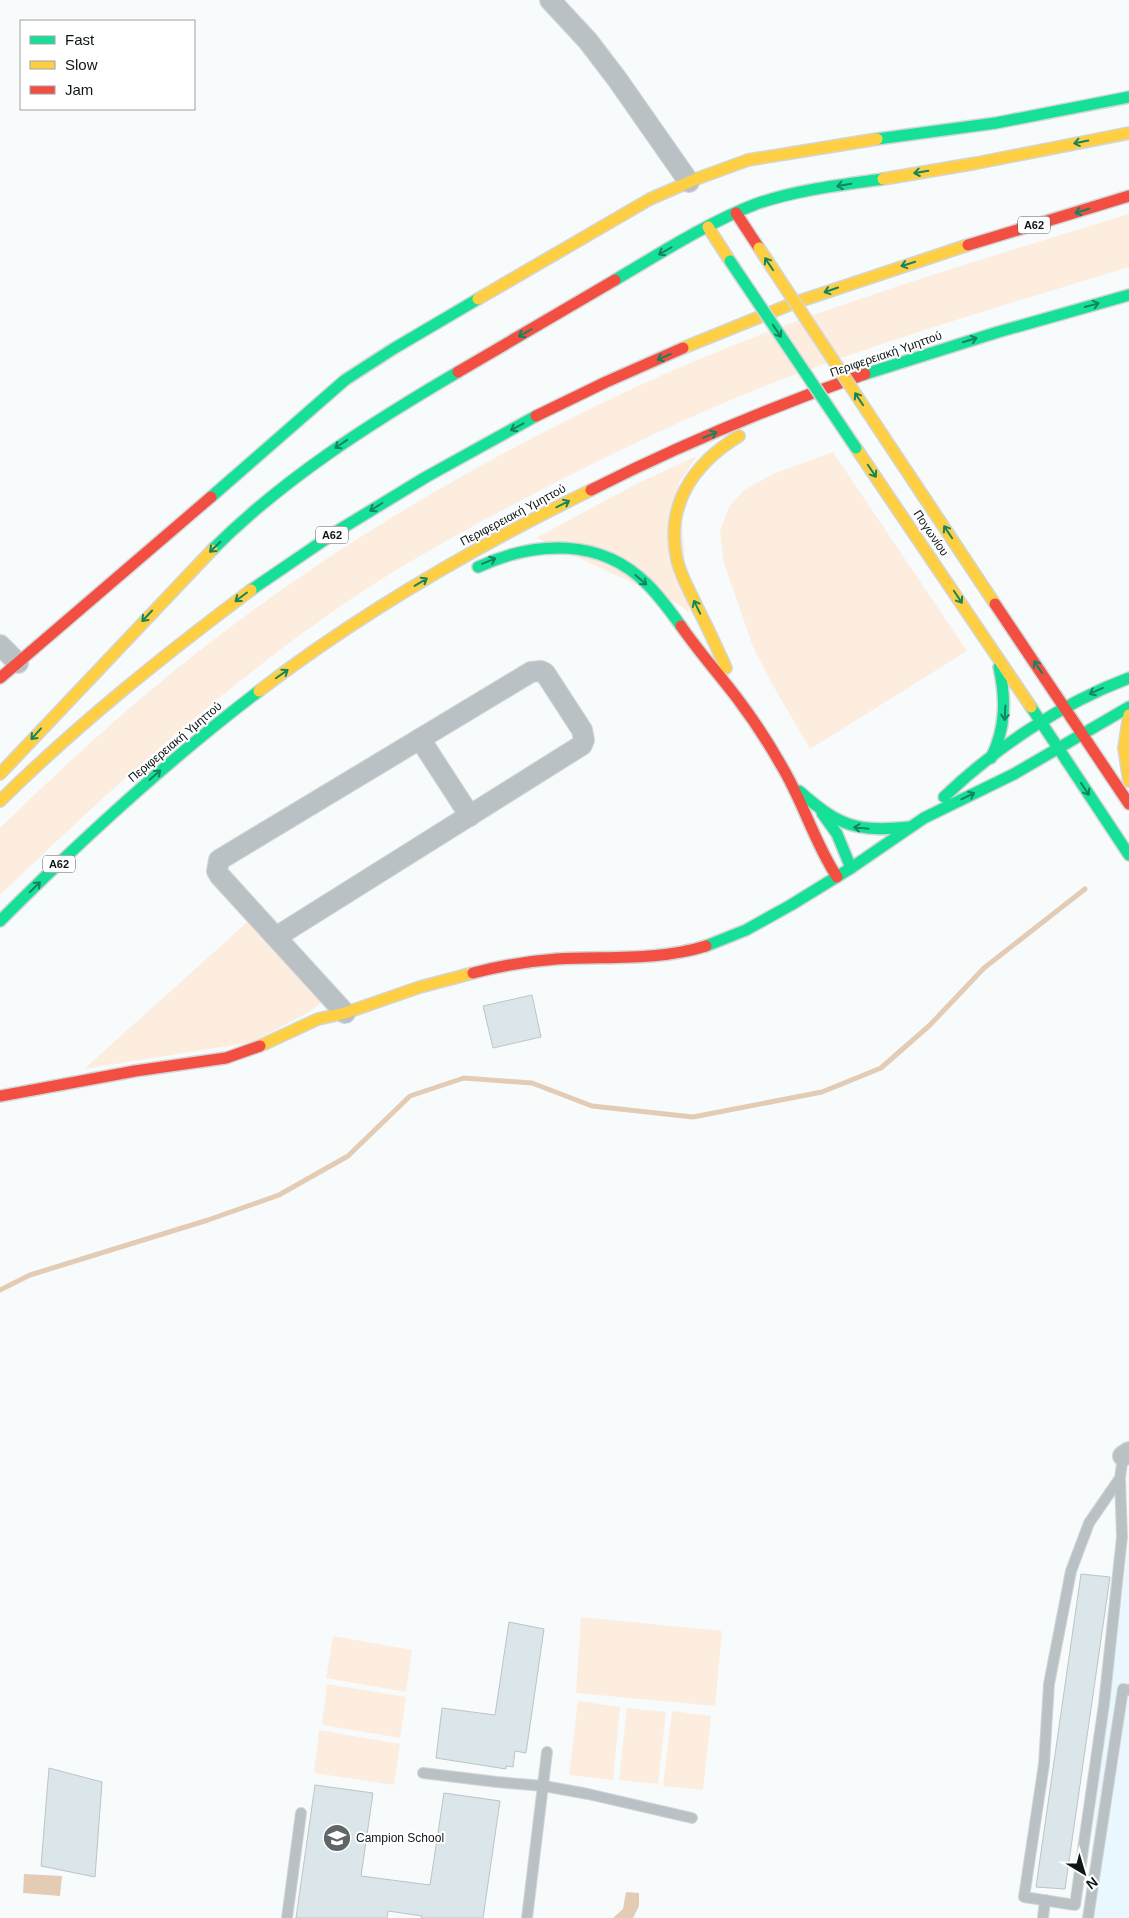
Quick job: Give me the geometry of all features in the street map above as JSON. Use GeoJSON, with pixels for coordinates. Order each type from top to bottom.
{"type":"FeatureCollection","features":[{"type":"Feature","properties":{"kind":"main road"},"geometry":{"type":"LineString","coordinates":[[0,678],[88,605],[345,380],[393,349],[650,199],[748,160],[844,144],[996,124],[1129,97]]}},
{"type":"Feature","properties":{"kind":"main road"},"geometry":{"type":"LineString","coordinates":[[0,774],[181,581],[227,535],[283,487],[328,453],[382,418],[673,246],[736,213],[772,200],[820,188],[978,163],[1129,133]]}},
{"type":"Feature","properties":{"kind":"main road","name":"Α62"},"geometry":{"type":"LineString","coordinates":[[0,801],[62,742],[122,690],[246,593],[310,548],[387,500],[465,455],[544,413],[626,373],[708,337],[939,254],[1129,196]]}},
{"type":"Feature","properties":{"kind":"main road","name":"Πογωνίου"},"geometry":{"type":"LineString","coordinates":[[736,213],[1129,804]]}},
{"type":"Feature","properties":{"kind":"main road","name":"Πογωνίου"},"geometry":{"type":"LineString","coordinates":[[708,227],[993,649],[1129,855]]}},
{"type":"Feature","properties":{"kind":"main road","name":"Περιφερειακή Υμηττού"},"geometry":{"type":"LineString","coordinates":[[0,921],[118,807],[194,741],[271,682],[379,607],[479,548],[566,502],[660,456],[782,404],[973,339],[1129,295]]}},
{"type":"Feature","properties":{"kind":"main road"},"geometry":{"type":"LineString","coordinates":[[740,701],[718,650],[685,583],[678,561],[674,542],[679,504],[686,485],[712,453],[728,442],[822,390]]}},
{"type":"Feature","properties":{"kind":"main road"},"geometry":{"type":"LineString","coordinates":[[466,573],[484,563],[508,554],[535,548],[562,546],[585,550],[606,557],[627,568],[645,582],[660,598],[705,660],[740,701],[794,787],[822,853],[837,877]]}},
{"type":"Feature","properties":{"kind":"main road"},"geometry":{"type":"LineString","coordinates":[[379,607],[420,596]]}},
{"type":"Feature","properties":{"kind":"main road"},"geometry":{"type":"LineString","coordinates":[[992,758],[1001,736],[1005,713],[1005,696],[993,649]]}},
{"type":"Feature","properties":{"kind":"main road"},"geometry":{"type":"LineString","coordinates":[[924,818],[950,791],[1041,722],[1096,691],[1129,678]]}},
{"type":"Feature","properties":{"kind":"main road"},"geometry":{"type":"LineString","coordinates":[[0,1096],[136,1071],[226,1058],[268,1044],[318,1019],[345,1013],[420,987],[509,965],[568,959],[666,956],[691,952],[760,923],[837,877],[924,818],[1014,774],[1129,707]]}},
{"type":"Feature","properties":{"kind":"main road"},"geometry":{"type":"LineString","coordinates":[[1129,715],[1124,748],[1125,765],[1129,781]]}},
{"type":"Feature","properties":{"kind":"main road"},"geometry":{"type":"LineString","coordinates":[[794,787],[828,816],[851,827],[888,830],[910,827]]}},
{"type":"Feature","properties":{"kind":"main road"},"geometry":{"type":"LineString","coordinates":[[816,806],[837,834],[851,868]]}},
{"type":"Feature","properties":{"kind":"street"},"geometry":{"type":"LineString","coordinates":[[550,0],[588,41],[689,182]]}},
{"type":"Feature","properties":{"kind":"street"},"geometry":{"type":"LineString","coordinates":[[0,646],[18,663]]}},
{"type":"Feature","properties":{"kind":"street"},"geometry":{"type":"LineString","coordinates":[[276,938],[582,745],[584,740],[582,730],[548,676],[541,670],[530,672],[219,860],[217,871],[220,876],[276,938],[345,1013]]}},
{"type":"Feature","properties":{"kind":"street"},"geometry":{"type":"LineString","coordinates":[[420,738],[470,816]]}},
{"type":"Feature","properties":{"kind":"lane"},"geometry":{"type":"LineString","coordinates":[[1120,1478],[1089,1523],[1071,1571],[1049,1684],[1044,1764],[1024,1897],[1075,1905],[1104,1704],[1121,1547],[1120,1478],[1126,1454]]}},
{"type":"Feature","properties":{"kind":"lane"},"geometry":{"type":"LineString","coordinates":[[1088,1918],[1123,1690],[1129,1690]]}},
{"type":"Feature","properties":{"kind":"lane"},"geometry":{"type":"LineString","coordinates":[[527,1918],[547,1752]]}},
{"type":"Feature","properties":{"kind":"lane"},"geometry":{"type":"LineString","coordinates":[[424,1773],[544,1786],[692,1818]]}},
{"type":"Feature","properties":{"kind":"lane"},"geometry":{"type":"LineString","coordinates":[[288,1918],[301,1813]]}},
{"type":"Feature","properties":{"kind":"lane"},"geometry":{"type":"LineString","coordinates":[[1043,1918],[1045,1900]]}},
{"type":"Feature","properties":{"kind":"shaded area"},"geometry":{"type":"Polygon","coordinates":[[[1129,214],[1129,267],[897,339],[726,402],[660,431],[563,479],[499,512],[391,573],[309,628],[172,737],[0,895],[0,828],[103,731],[196,653],[315,567],[377,527],[440,489],[570,419],[695,361],[756,336],[880,292],[1129,214]]]}},
{"type":"Feature","properties":{"kind":"shaded area"},"geometry":{"type":"Polygon","coordinates":[[[833,452],[967,651],[810,749],[753,647],[724,563],[720,531],[729,507],[744,490],[773,474],[833,452]]]}},
{"type":"Feature","properties":{"kind":"shaded area"},"geometry":{"type":"Polygon","coordinates":[[[697,456],[679,483],[689,612],[678,604],[536,538],[636,484],[697,456]]]}},
{"type":"Feature","properties":{"kind":"shaded area"},"geometry":{"type":"Polygon","coordinates":[[[253,917],[323,995],[322,1002],[309,1012],[253,1042],[84,1069],[253,917]]]}},
{"type":"Feature","properties":{"kind":"shaded area"},"geometry":{"type":"Polygon","coordinates":[[[1129,1542],[1129,1918],[1086,1918],[1101,1746],[1115,1656],[1129,1542]]]}},
{"type":"Feature","properties":{"kind":"shaded area"},"geometry":{"type":"Polygon","coordinates":[[[581,1617],[722,1631],[715,1706],[576,1693],[581,1617]]]}},
{"type":"Feature","properties":{"kind":"shaded area"},"geometry":{"type":"Polygon","coordinates":[[[333,1636],[412,1650],[406,1692],[326,1678],[333,1636]]]}},
{"type":"Feature","properties":{"kind":"shaded area"},"geometry":{"type":"Polygon","coordinates":[[[327,1684],[406,1697],[400,1738],[322,1725],[327,1684]]]}},
{"type":"Feature","properties":{"kind":"shaded area"},"geometry":{"type":"Polygon","coordinates":[[[578,1701],[620,1707],[613,1780],[569,1775],[578,1701]]]}},
{"type":"Feature","properties":{"kind":"shaded area"},"geometry":{"type":"Polygon","coordinates":[[[627,1708],[666,1712],[658,1784],[619,1780],[627,1708]]]}},
{"type":"Feature","properties":{"kind":"shaded area"},"geometry":{"type":"Polygon","coordinates":[[[672,1711],[711,1716],[703,1790],[663,1786],[672,1711]]]}},
{"type":"Feature","properties":{"kind":"shaded area"},"geometry":{"type":"Polygon","coordinates":[[[319,1730],[400,1744],[394,1785],[314,1773],[319,1730]]]}},
{"type":"Feature","properties":{"kind":"shaded area"},"geometry":{"type":"Polygon","coordinates":[[[24,1874],[62,1876],[60,1896],[23,1893],[24,1874]]]}},
{"type":"Feature","properties":{"kind":"shaded area"},"geometry":{"type":"Polygon","coordinates":[[[626,1892],[639,1893],[639,1906],[633,1918],[613,1918],[623,1909],[626,1892]]]}},
{"type":"Feature","properties":{"kind":"building"},"geometry":{"type":"Polygon","coordinates":[[[532,995],[541,1037],[493,1048],[483,1006],[532,995]]]}},
{"type":"Feature","properties":{"kind":"building"},"geometry":{"type":"Polygon","coordinates":[[[1081,1574],[1110,1577],[1065,1889],[1036,1887],[1081,1574]]]}},
{"type":"Feature","properties":{"kind":"building"},"geometry":{"type":"Polygon","coordinates":[[[509,1622],[544,1629],[526,1753],[515,1751],[513,1767],[506,1766],[506,1769],[436,1758],[442,1708],[495,1715],[509,1622]]]}},
{"type":"Feature","properties":{"kind":"building"},"geometry":{"type":"Polygon","coordinates":[[[49,1768],[102,1782],[95,1877],[41,1866],[49,1768]]]}},
{"type":"Feature","properties":{"kind":"building","name":"Campion School"},"geometry":{"type":"Polygon","coordinates":[[[315,1785],[373,1793],[361,1876],[430,1885],[444,1793],[500,1801],[483,1918],[421,1918],[422,1916],[388,1911],[387,1918],[296,1918],[315,1785]]]}},
{"type":"Feature","properties":{"kind":"waterway"},"geometry":{"type":"LineString","coordinates":[[0,1290],[30,1275],[208,1220],[279,1195],[348,1156],[410,1096],[464,1078],[532,1083],[592,1106],[693,1117],[822,1092],[881,1068],[930,1025],[984,968],[1085,889]]}},
{"type":"Feature","properties":{"kind":"traffic: fast"},"geometry":{"type":"LineString","coordinates":[[877,139],[996,123],[1129,97]]}},
{"type":"Feature","properties":{"kind":"traffic: fast"},"geometry":{"type":"LineString","coordinates":[[615,280],[702,229],[756,204],[803,192],[883,179]]}},
{"type":"Feature","properties":{"kind":"traffic: fast"},"geometry":{"type":"LineString","coordinates":[[730,261],[856,448]]}},
{"type":"Feature","properties":{"kind":"traffic: fast"},"geometry":{"type":"LineString","coordinates":[[865,374],[998,332],[1129,295]]}},
{"type":"Feature","properties":{"kind":"traffic: fast"},"geometry":{"type":"LineString","coordinates":[[211,497],[345,380],[393,349],[478,299]]}},
{"type":"Feature","properties":{"kind":"traffic: fast"},"geometry":{"type":"LineString","coordinates":[[212,550],[269,499],[329,453],[393,411],[458,372]]}},
{"type":"Feature","properties":{"kind":"traffic: fast"},"geometry":{"type":"LineString","coordinates":[[251,590],[339,530],[426,477],[536,416]]}},
{"type":"Feature","properties":{"kind":"traffic: fast"},"geometry":{"type":"LineString","coordinates":[[478,567],[499,558],[521,552],[566,548],[588,551],[609,558],[629,569],[652,589],[681,626]]}},
{"type":"Feature","properties":{"kind":"traffic: fast"},"geometry":{"type":"LineString","coordinates":[[991,758],[1000,736],[1004,702],[999,667]]}},
{"type":"Feature","properties":{"kind":"traffic: fast"},"geometry":{"type":"LineString","coordinates":[[944,797],[985,761],[1030,728],[1079,700],[1129,678]]}},
{"type":"Feature","properties":{"kind":"traffic: fast"},"geometry":{"type":"LineString","coordinates":[[0,921],[62,860],[158,773],[259,691]]}},
{"type":"Feature","properties":{"kind":"traffic: fast"},"geometry":{"type":"LineString","coordinates":[[1031,707],[1129,855]]}},
{"type":"Feature","properties":{"kind":"traffic: fast"},"geometry":{"type":"LineString","coordinates":[[706,946],[746,930],[791,905],[851,868],[924,818],[1014,774],[1129,707]]}},
{"type":"Feature","properties":{"kind":"traffic: fast"},"geometry":{"type":"LineString","coordinates":[[799,791],[826,813],[850,824],[876,829],[910,827]]}},
{"type":"Feature","properties":{"kind":"traffic: fast"},"geometry":{"type":"LineString","coordinates":[[822,813],[837,834],[851,868]]}},
{"type":"Feature","properties":{"kind":"traffic: slow"},"geometry":{"type":"LineString","coordinates":[[883,179],[977,163],[1129,133]]}},
{"type":"Feature","properties":{"kind":"traffic: slow"},"geometry":{"type":"LineString","coordinates":[[478,299],[650,199],[696,179],[748,160],[877,139]]}},
{"type":"Feature","properties":{"kind":"traffic: slow"},"geometry":{"type":"LineString","coordinates":[[708,227],[730,261]]}},
{"type":"Feature","properties":{"kind":"traffic: slow"},"geometry":{"type":"LineString","coordinates":[[683,348],[794,303],[968,245]]}},
{"type":"Feature","properties":{"kind":"traffic: slow"},"geometry":{"type":"LineString","coordinates":[[759,248],[886,440]]}},
{"type":"Feature","properties":{"kind":"traffic: slow"},"geometry":{"type":"LineString","coordinates":[[726,668],[686,585],[679,566],[674,540],[675,521],[679,504],[686,488],[696,473],[708,459],[739,436]]}},
{"type":"Feature","properties":{"kind":"traffic: slow"},"geometry":{"type":"LineString","coordinates":[[886,440],[995,604]]}},
{"type":"Feature","properties":{"kind":"traffic: slow"},"geometry":{"type":"LineString","coordinates":[[856,448],[1031,707]]}},
{"type":"Feature","properties":{"kind":"traffic: slow"},"geometry":{"type":"LineString","coordinates":[[259,691],[338,634],[420,582],[505,534],[591,490]]}},
{"type":"Feature","properties":{"kind":"traffic: slow"},"geometry":{"type":"LineString","coordinates":[[0,774],[212,550]]}},
{"type":"Feature","properties":{"kind":"traffic: slow"},"geometry":{"type":"LineString","coordinates":[[0,801],[122,691],[251,590]]}},
{"type":"Feature","properties":{"kind":"traffic: slow"},"geometry":{"type":"LineString","coordinates":[[1129,715],[1124,748],[1129,781]]}},
{"type":"Feature","properties":{"kind":"traffic: slow"},"geometry":{"type":"LineString","coordinates":[[260,1046],[318,1019],[345,1013],[420,987],[473,973]]}},
{"type":"Feature","properties":{"kind":"traffic: jam"},"geometry":{"type":"LineString","coordinates":[[968,245],[1129,196]]}},
{"type":"Feature","properties":{"kind":"traffic: jam"},"geometry":{"type":"LineString","coordinates":[[736,213],[759,248]]}},
{"type":"Feature","properties":{"kind":"traffic: jam"},"geometry":{"type":"LineString","coordinates":[[458,372],[615,280]]}},
{"type":"Feature","properties":{"kind":"traffic: jam"},"geometry":{"type":"LineString","coordinates":[[536,416],[683,348]]}},
{"type":"Feature","properties":{"kind":"traffic: jam"},"geometry":{"type":"LineString","coordinates":[[591,490],[726,428],[865,374]]}},
{"type":"Feature","properties":{"kind":"traffic: jam"},"geometry":{"type":"LineString","coordinates":[[0,678],[211,497]]}},
{"type":"Feature","properties":{"kind":"traffic: jam"},"geometry":{"type":"LineString","coordinates":[[995,604],[1129,804]]}},
{"type":"Feature","properties":{"kind":"traffic: jam"},"geometry":{"type":"LineString","coordinates":[[681,626],[766,739],[789,779],[822,850],[837,877]]}},
{"type":"Feature","properties":{"kind":"traffic: jam"},"geometry":{"type":"LineString","coordinates":[[473,973],[536,961],[651,956],[688,951],[706,946]]}},
{"type":"Feature","properties":{"kind":"traffic: jam"},"geometry":{"type":"LineString","coordinates":[[0,1096],[135,1071],[226,1058],[260,1046]]}},
{"type":"Feature","properties":{"kind":"place","name":"Campion School"},"geometry":{"type":"Point","coordinates":[337,1838]}}]}
